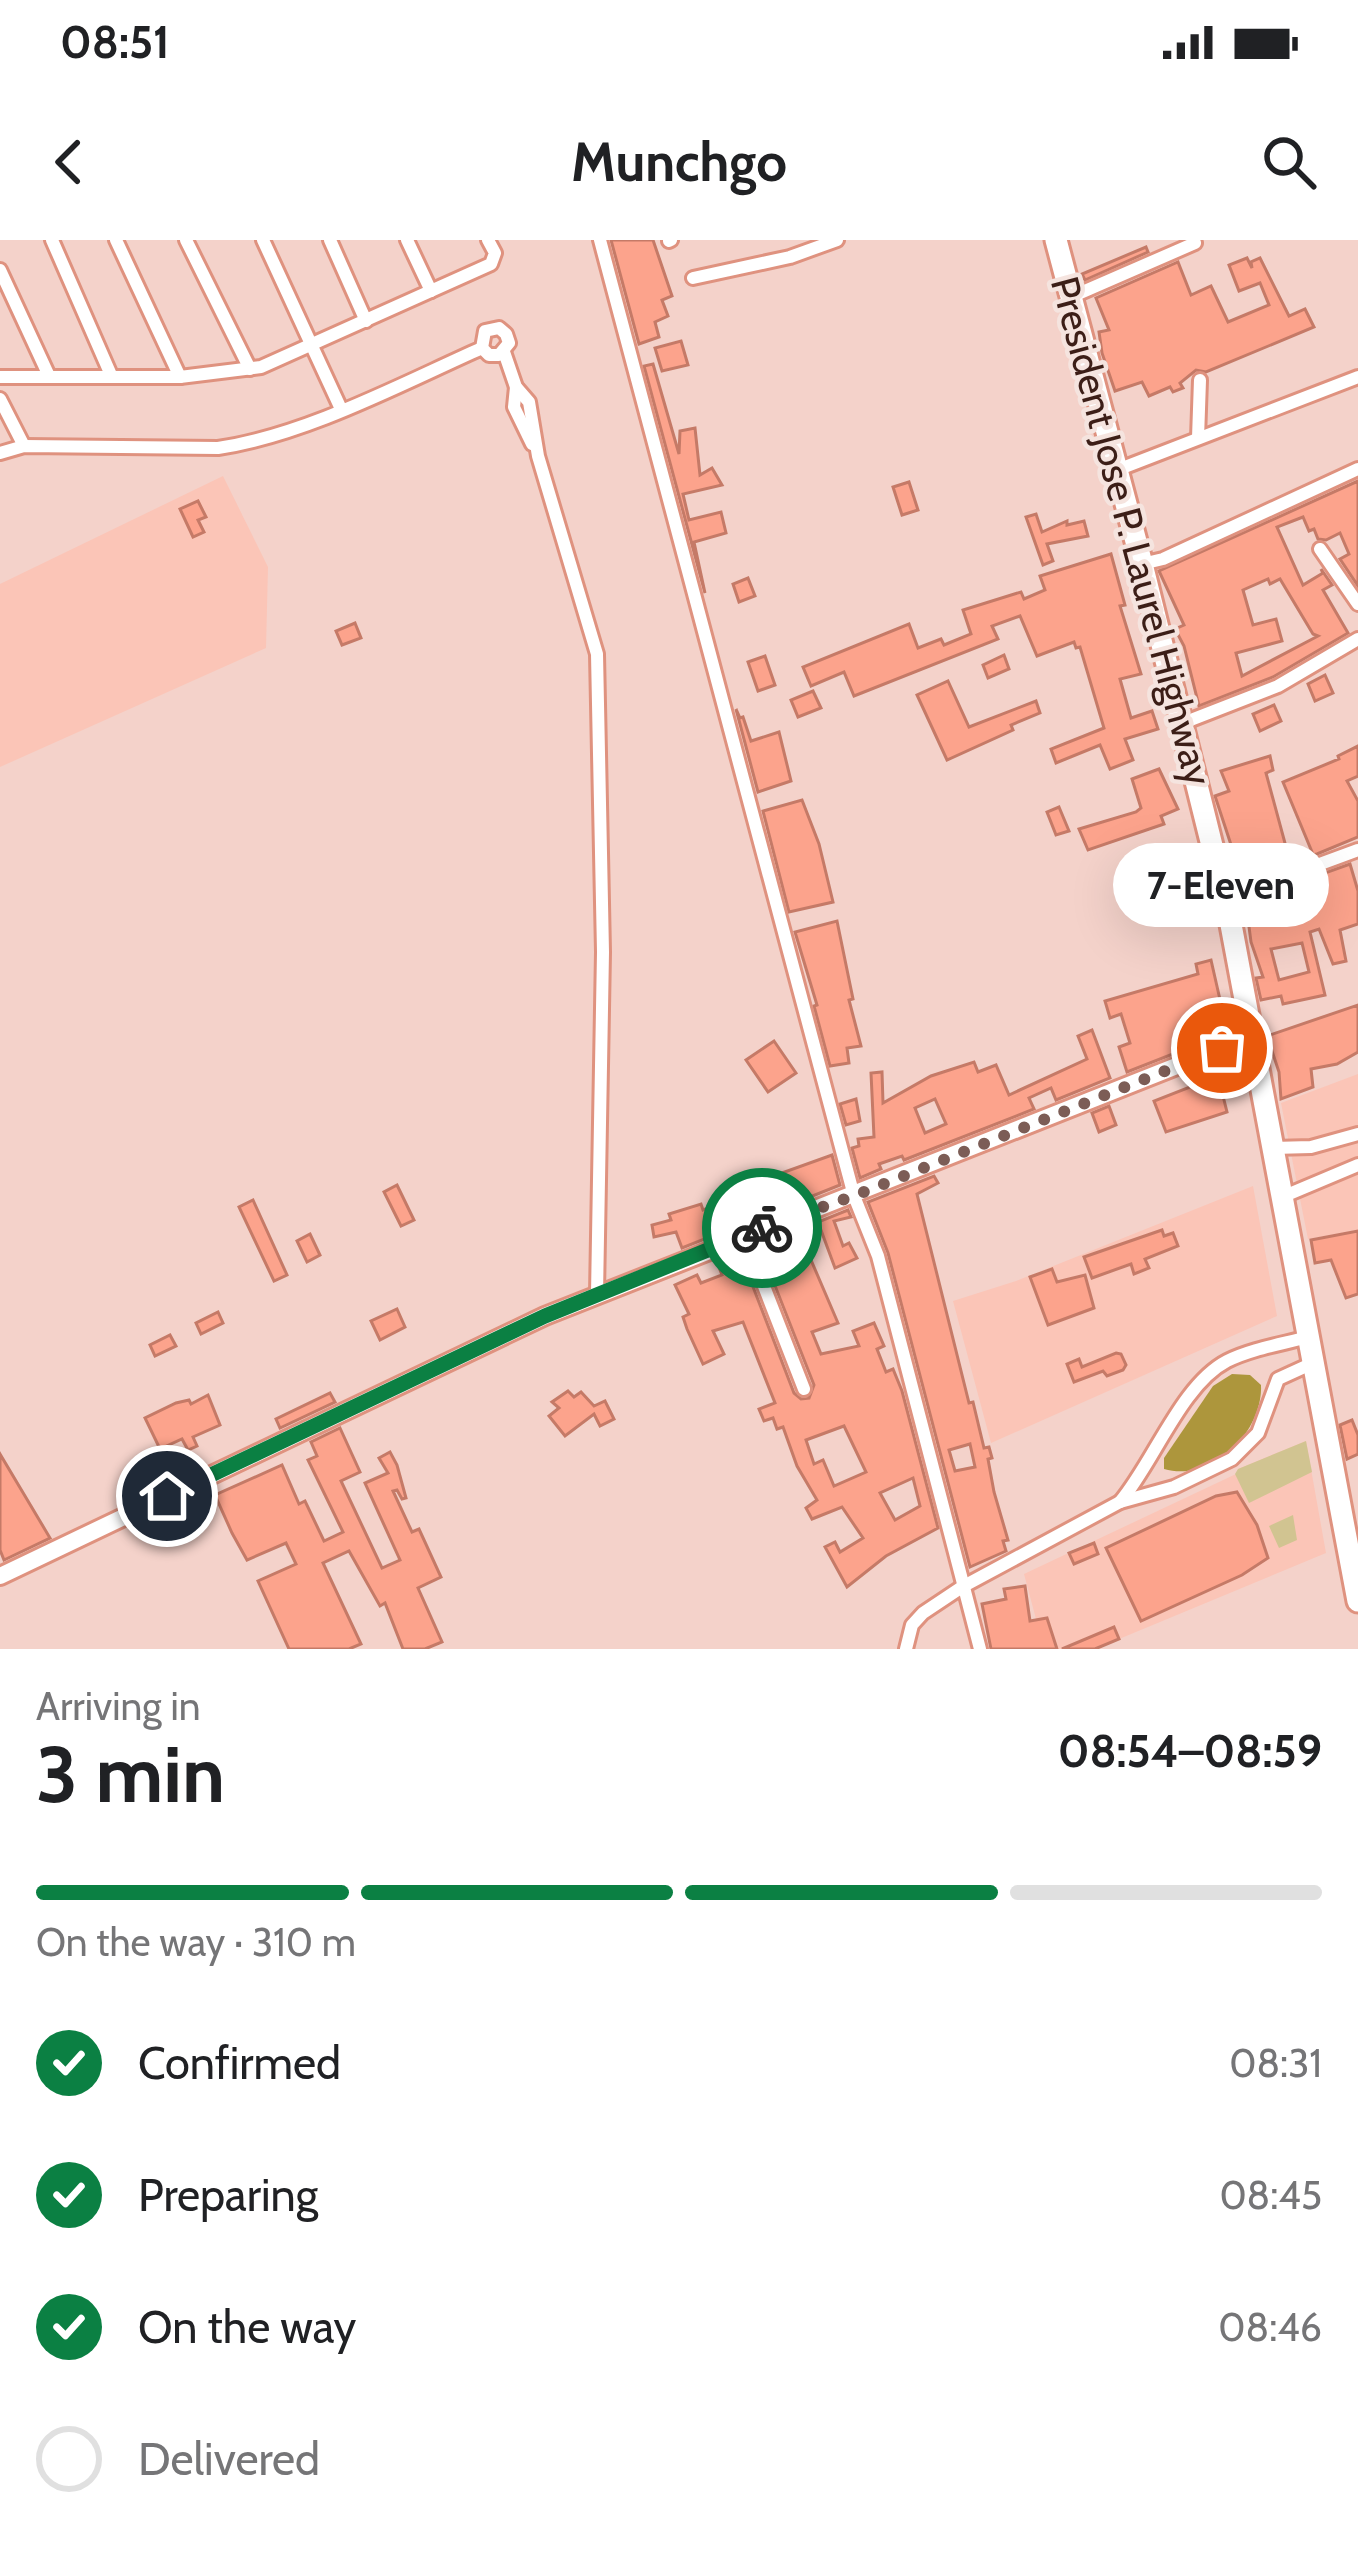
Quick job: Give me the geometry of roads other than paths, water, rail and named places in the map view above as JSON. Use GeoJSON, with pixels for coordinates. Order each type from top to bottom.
{"type":"FeatureCollection","features":[{"type":"Feature","properties":{"kind":"highway","name":"President Jose P. Laurel Highway"},"geometry":{"type":"LineString","coordinates":[[1056,240],[1222,883],[1358,1601]]}},
{"type":"Feature","properties":{"kind":"street"},"geometry":{"type":"LineString","coordinates":[[52,240],[111,375]]}},
{"type":"Feature","properties":{"kind":"street"},"geometry":{"type":"LineString","coordinates":[[116,240],[180,377]]}},
{"type":"Feature","properties":{"kind":"street"},"geometry":{"type":"LineString","coordinates":[[186,240],[250,369]]}},
{"type":"Feature","properties":{"kind":"street"},"geometry":{"type":"LineString","coordinates":[[262,240],[341,409]]}},
{"type":"Feature","properties":{"kind":"street"},"geometry":{"type":"LineString","coordinates":[[330,240],[366,321]]}},
{"type":"Feature","properties":{"kind":"street"},"geometry":{"type":"LineString","coordinates":[[407,240],[431,291]]}},
{"type":"Feature","properties":{"kind":"street"},"geometry":{"type":"LineString","coordinates":[[0,377],[180,377],[250,369],[312,346],[491,264],[495,253],[488,240]]}},
{"type":"Feature","properties":{"kind":"street"},"geometry":{"type":"LineString","coordinates":[[600,240],[854,1196],[878,1256],[980,1649]]}},
{"type":"Feature","properties":{"kind":"street"},"geometry":{"type":"LineString","coordinates":[[693,278],[790,257],[837,240]]}},
{"type":"Feature","properties":{"kind":"street"},"geometry":{"type":"LineString","coordinates":[[1071,297],[1195,243]]}},
{"type":"Feature","properties":{"kind":"street"},"geometry":{"type":"LineString","coordinates":[[0,270],[49,376]]}},
{"type":"Feature","properties":{"kind":"street"},"geometry":{"type":"LineString","coordinates":[[504,352],[489,355],[482,348],[485,331],[499,328],[508,338],[504,352],[516,387],[514,407],[538,456],[597,654],[603,952],[597,1294]]}},
{"type":"Feature","properties":{"kind":"street"},"geometry":{"type":"LineString","coordinates":[[0,453],[23,446],[218,448],[262,439],[482,348]]}},
{"type":"Feature","properties":{"kind":"street"},"geometry":{"type":"LineString","coordinates":[[1117,470],[1358,376]]}},
{"type":"Feature","properties":{"kind":"street"},"geometry":{"type":"LineString","coordinates":[[1198,438],[1200,380]]}},
{"type":"Feature","properties":{"kind":"street"},"geometry":{"type":"LineString","coordinates":[[0,399],[23,446]]}},
{"type":"Feature","properties":{"kind":"street"},"geometry":{"type":"LineString","coordinates":[[1142,564],[1163,559],[1358,469]]}},
{"type":"Feature","properties":{"kind":"street"},"geometry":{"type":"LineString","coordinates":[[1320,549],[1358,604]]}},
{"type":"Feature","properties":{"kind":"street"},"geometry":{"type":"LineString","coordinates":[[1183,723],[1278,686],[1358,639]]}},
{"type":"Feature","properties":{"kind":"street"},"geometry":{"type":"LineString","coordinates":[[1222,883],[1320,864],[1358,850]]}},
{"type":"Feature","properties":{"kind":"street"},"geometry":{"type":"LineString","coordinates":[[0,1576],[597,1294],[1222,1048],[1253,1040]]}},
{"type":"Feature","properties":{"kind":"street"},"geometry":{"type":"LineString","coordinates":[[1273,1148],[1311,1147],[1358,1134]]}},
{"type":"Feature","properties":{"kind":"street"},"geometry":{"type":"LineString","coordinates":[[1282,1197],[1358,1165]]}},
{"type":"Feature","properties":{"kind":"street"},"geometry":{"type":"LineString","coordinates":[[744,1235],[804,1389]]}},
{"type":"Feature","properties":{"kind":"street"},"geometry":{"type":"LineString","coordinates":[[1120,1502],[1185,1403],[1215,1369],[1308,1337]]}},
{"type":"Feature","properties":{"kind":"street"},"geometry":{"type":"LineString","coordinates":[[906,1649],[912,1625],[962,1586],[1120,1502],[1174,1487],[1232,1459],[1258,1433],[1278,1379],[1313,1363]]}},
{"type":"Feature","properties":{"kind":"place","name":"7-Eleven"},"geometry":{"type":"Point","coordinates":[1222,1048]}}]}
